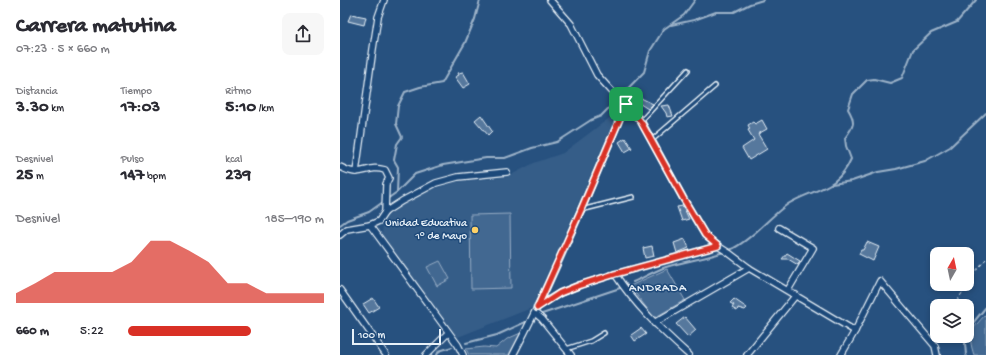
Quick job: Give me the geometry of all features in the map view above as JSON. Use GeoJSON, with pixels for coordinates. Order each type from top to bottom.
{"type":"FeatureCollection","features":[{"type":"Feature","properties":{"kind":"street"},"geometry":{"type":"LineString","coordinates":[[356,172],[378,17],[384,0]]}},
{"type":"Feature","properties":{"kind":"street"},"geometry":{"type":"LineString","coordinates":[[550,0],[571,24],[597,75],[618,98],[626,104],[641,122],[705,235],[749,268],[855,330]]}},
{"type":"Feature","properties":{"kind":"street"},"geometry":{"type":"LineString","coordinates":[[513,355],[536,310],[581,210],[626,104]]}},
{"type":"Feature","properties":{"kind":"street"},"geometry":{"type":"LineString","coordinates":[[340,167],[347,171],[356,172],[377,167],[385,170],[389,178],[386,184],[385,212]]}},
{"type":"Feature","properties":{"kind":"street"},"geometry":{"type":"LineString","coordinates":[[340,235],[347,229],[370,225],[379,221],[385,212],[417,192],[446,179],[507,172]]}},
{"type":"Feature","properties":{"kind":"street"},"geometry":{"type":"LineString","coordinates":[[370,225],[463,355]]}},
{"type":"Feature","properties":{"kind":"street"},"geometry":{"type":"LineString","coordinates":[[779,228],[813,248],[788,290]]}},
{"type":"Feature","properties":{"kind":"street"},"geometry":{"type":"LineString","coordinates":[[536,310],[560,293],[615,274],[720,247]]}},
{"type":"Feature","properties":{"kind":"street"},"geometry":{"type":"LineString","coordinates":[[654,323],[749,268]]}},
{"type":"Feature","properties":{"kind":"street"},"geometry":{"type":"LineString","coordinates":[[615,274],[634,302],[688,355]]}},
{"type":"Feature","properties":{"kind":"street"},"geometry":{"type":"LineString","coordinates":[[841,355],[880,281],[935,346],[937,355]]}},
{"type":"Feature","properties":{"kind":"street"},"geometry":{"type":"LineString","coordinates":[[340,290],[386,355]]}},
{"type":"Feature","properties":{"kind":"street"},"geometry":{"type":"LineString","coordinates":[[747,355],[796,295]]}},
{"type":"Feature","properties":{"kind":"street"},"geometry":{"type":"LineString","coordinates":[[536,310],[570,355]]}},
{"type":"Feature","properties":{"kind":"street"},"geometry":{"type":"LineString","coordinates":[[426,355],[448,333]]}},
{"type":"Feature","properties":{"kind":"lane"},"geometry":{"type":"LineString","coordinates":[[641,122],[688,70]]}},
{"type":"Feature","properties":{"kind":"lane"},"geometry":{"type":"LineString","coordinates":[[652,140],[715,86]]}},
{"type":"Feature","properties":{"kind":"lane"},"geometry":{"type":"LineString","coordinates":[[581,210],[633,197]]}},
{"type":"Feature","properties":{"kind":"lane"},"geometry":{"type":"LineString","coordinates":[[566,349],[591,341],[604,333]]}},
{"type":"Feature","properties":{"kind":"path"},"geometry":{"type":"LineString","coordinates":[[958,299],[975,272],[986,259]]}},
{"type":"Feature","properties":{"kind":"shaded area","name":"Unidad Educativa 1° de Mayo"},"geometry":{"type":"Polygon","coordinates":[[[620,110],[534,307],[458,337],[441,319],[382,237],[383,223],[388,216],[406,201],[425,192],[455,182],[507,177],[534,163],[563,153],[620,110]]]}},
{"type":"Feature","properties":{"kind":"shaded area"},"geometry":{"type":"Polygon","coordinates":[[[510,214],[511,288],[471,289],[470,215],[510,214]]]}},
{"type":"Feature","properties":{"kind":"shaded area"},"geometry":{"type":"Polygon","coordinates":[[[440,261],[450,279],[437,286],[427,267],[440,261]]]}},
{"type":"Feature","properties":{"kind":"shaded area"},"geometry":{"type":"Polygon","coordinates":[[[667,269],[685,300],[654,318],[630,286],[667,269]]]}},
{"type":"Feature","properties":{"kind":"shaded area"},"geometry":{"type":"Polygon","coordinates":[[[986,314],[986,355],[974,355],[971,343],[974,343],[974,328],[986,314]]]}},
{"type":"Feature","properties":{"kind":"shaded area"},"geometry":{"type":"Polygon","coordinates":[[[523,332],[510,355],[469,355],[466,349],[484,347],[496,348],[507,339],[523,332]]]}},
{"type":"Feature","properties":{"kind":"building"},"geometry":{"type":"Polygon","coordinates":[[[351,14],[366,17],[364,25],[348,21],[351,14]]]}},
{"type":"Feature","properties":{"kind":"building"},"geometry":{"type":"Polygon","coordinates":[[[463,72],[470,84],[463,88],[455,77],[459,75],[458,73],[463,72]]]}},
{"type":"Feature","properties":{"kind":"building"},"geometry":{"type":"Polygon","coordinates":[[[635,95],[653,104],[648,109],[634,100],[635,95]]]}},
{"type":"Feature","properties":{"kind":"building"},"geometry":{"type":"Polygon","coordinates":[[[669,105],[673,116],[667,117],[661,106],[669,105]]]}},
{"type":"Feature","properties":{"kind":"building"},"geometry":{"type":"Polygon","coordinates":[[[481,115],[492,131],[488,135],[475,120],[481,115]]]}},
{"type":"Feature","properties":{"kind":"building"},"geometry":{"type":"Polygon","coordinates":[[[762,120],[767,129],[758,134],[767,149],[749,160],[742,148],[754,140],[748,130],[750,129],[748,125],[753,122],[755,124],[762,120]]]}},
{"type":"Feature","properties":{"kind":"building"},"geometry":{"type":"Polygon","coordinates":[[[625,138],[632,148],[625,152],[619,142],[625,138]]]}},
{"type":"Feature","properties":{"kind":"building"},"geometry":{"type":"Polygon","coordinates":[[[683,206],[689,219],[682,221],[677,207],[683,206]]]}},
{"type":"Feature","properties":{"kind":"building"},"geometry":{"type":"Polygon","coordinates":[[[685,239],[689,248],[677,253],[674,243],[685,239]]]}},
{"type":"Feature","properties":{"kind":"building"},"geometry":{"type":"Polygon","coordinates":[[[867,242],[879,247],[873,261],[859,254],[867,242]]]}},
{"type":"Feature","properties":{"kind":"building"},"geometry":{"type":"Polygon","coordinates":[[[652,246],[654,256],[645,258],[643,248],[652,246]]]}},
{"type":"Feature","properties":{"kind":"building"},"geometry":{"type":"Polygon","coordinates":[[[787,253],[800,261],[798,265],[788,259],[782,259],[787,253]]]}},
{"type":"Feature","properties":{"kind":"building"},"geometry":{"type":"Polygon","coordinates":[[[373,298],[379,307],[369,313],[363,304],[373,298]]]}},
{"type":"Feature","properties":{"kind":"building"},"geometry":{"type":"Polygon","coordinates":[[[734,299],[747,308],[745,310],[738,308],[737,311],[732,308],[734,305],[730,303],[734,299]]]}},
{"type":"Feature","properties":{"kind":"building"},"geometry":{"type":"Polygon","coordinates":[[[685,317],[696,330],[688,337],[676,324],[685,317]]]}},
{"type":"Feature","properties":{"kind":"building"},"geometry":{"type":"Polygon","coordinates":[[[641,328],[646,334],[635,341],[631,335],[641,328]]]}},
{"type":"Feature","properties":{"kind":"waterway"},"geometry":{"type":"LineString","coordinates":[[397,192],[398,167],[394,160],[397,144],[402,137],[396,124],[398,106],[405,92],[420,87],[442,83],[465,43],[475,19],[480,0]]}},
{"type":"Feature","properties":{"kind":"waterway"},"geometry":{"type":"LineString","coordinates":[[340,225],[347,220],[369,212],[397,192],[415,174],[443,165],[486,158],[505,158],[532,148],[557,142],[591,120],[601,116],[644,72],[650,51],[664,29],[684,15],[695,0]]}},
{"type":"Feature","properties":{"kind":"waterway"},"geometry":{"type":"LineString","coordinates":[[671,25],[694,20],[716,12],[734,12],[750,4],[763,0]]}},
{"type":"Feature","properties":{"kind":"waterway"},"geometry":{"type":"LineString","coordinates":[[633,282],[666,267],[718,254],[734,248],[749,238],[788,204],[832,183],[839,177],[851,159],[846,146],[845,138],[853,124],[852,117],[848,109],[853,94],[867,80],[874,79],[890,83],[902,78],[913,50],[931,33],[957,22],[976,0]]}},
{"type":"Feature","properties":{"kind":"waterway"},"geometry":{"type":"LineString","coordinates":[[832,184],[852,181],[878,172],[925,161],[950,147],[986,113]]}},
{"type":"Feature","properties":{"kind":"waterway"},"geometry":{"type":"LineString","coordinates":[[539,315],[620,288]]}},
{"type":"Feature","properties":{"kind":"waterway"},"geometry":{"type":"LineString","coordinates":[[974,322],[986,307]]}},
{"type":"Feature","properties":{"kind":"waterway"},"geometry":{"type":"LineString","coordinates":[[466,343],[497,335],[530,320]]}},
{"type":"Feature","properties":{"kind":"waterway"},"geometry":{"type":"LineString","coordinates":[[965,343],[966,355]]}},
{"type":"Feature","properties":{"kind":"waterway"},"geometry":{"type":"LineString","coordinates":[[437,355],[439,351],[452,347]]}},
{"type":"Feature","properties":{"kind":"place","name":"Unidad Educativa 1° de Mayo"},"geometry":{"type":"Point","coordinates":[475,230]}},
{"type":"Feature","properties":{"kind":"district","name":"ANDRADA"},"geometry":{"type":"Point","coordinates":[658,289]}},
{"type":"Feature","properties":{"kind":"route"},"geometry":{"type":"LineString","coordinates":[[626,104],[641,122],[652,140],[705,235],[718,246],[580,285],[560,293],[537,308],[626,104]]}}]}
